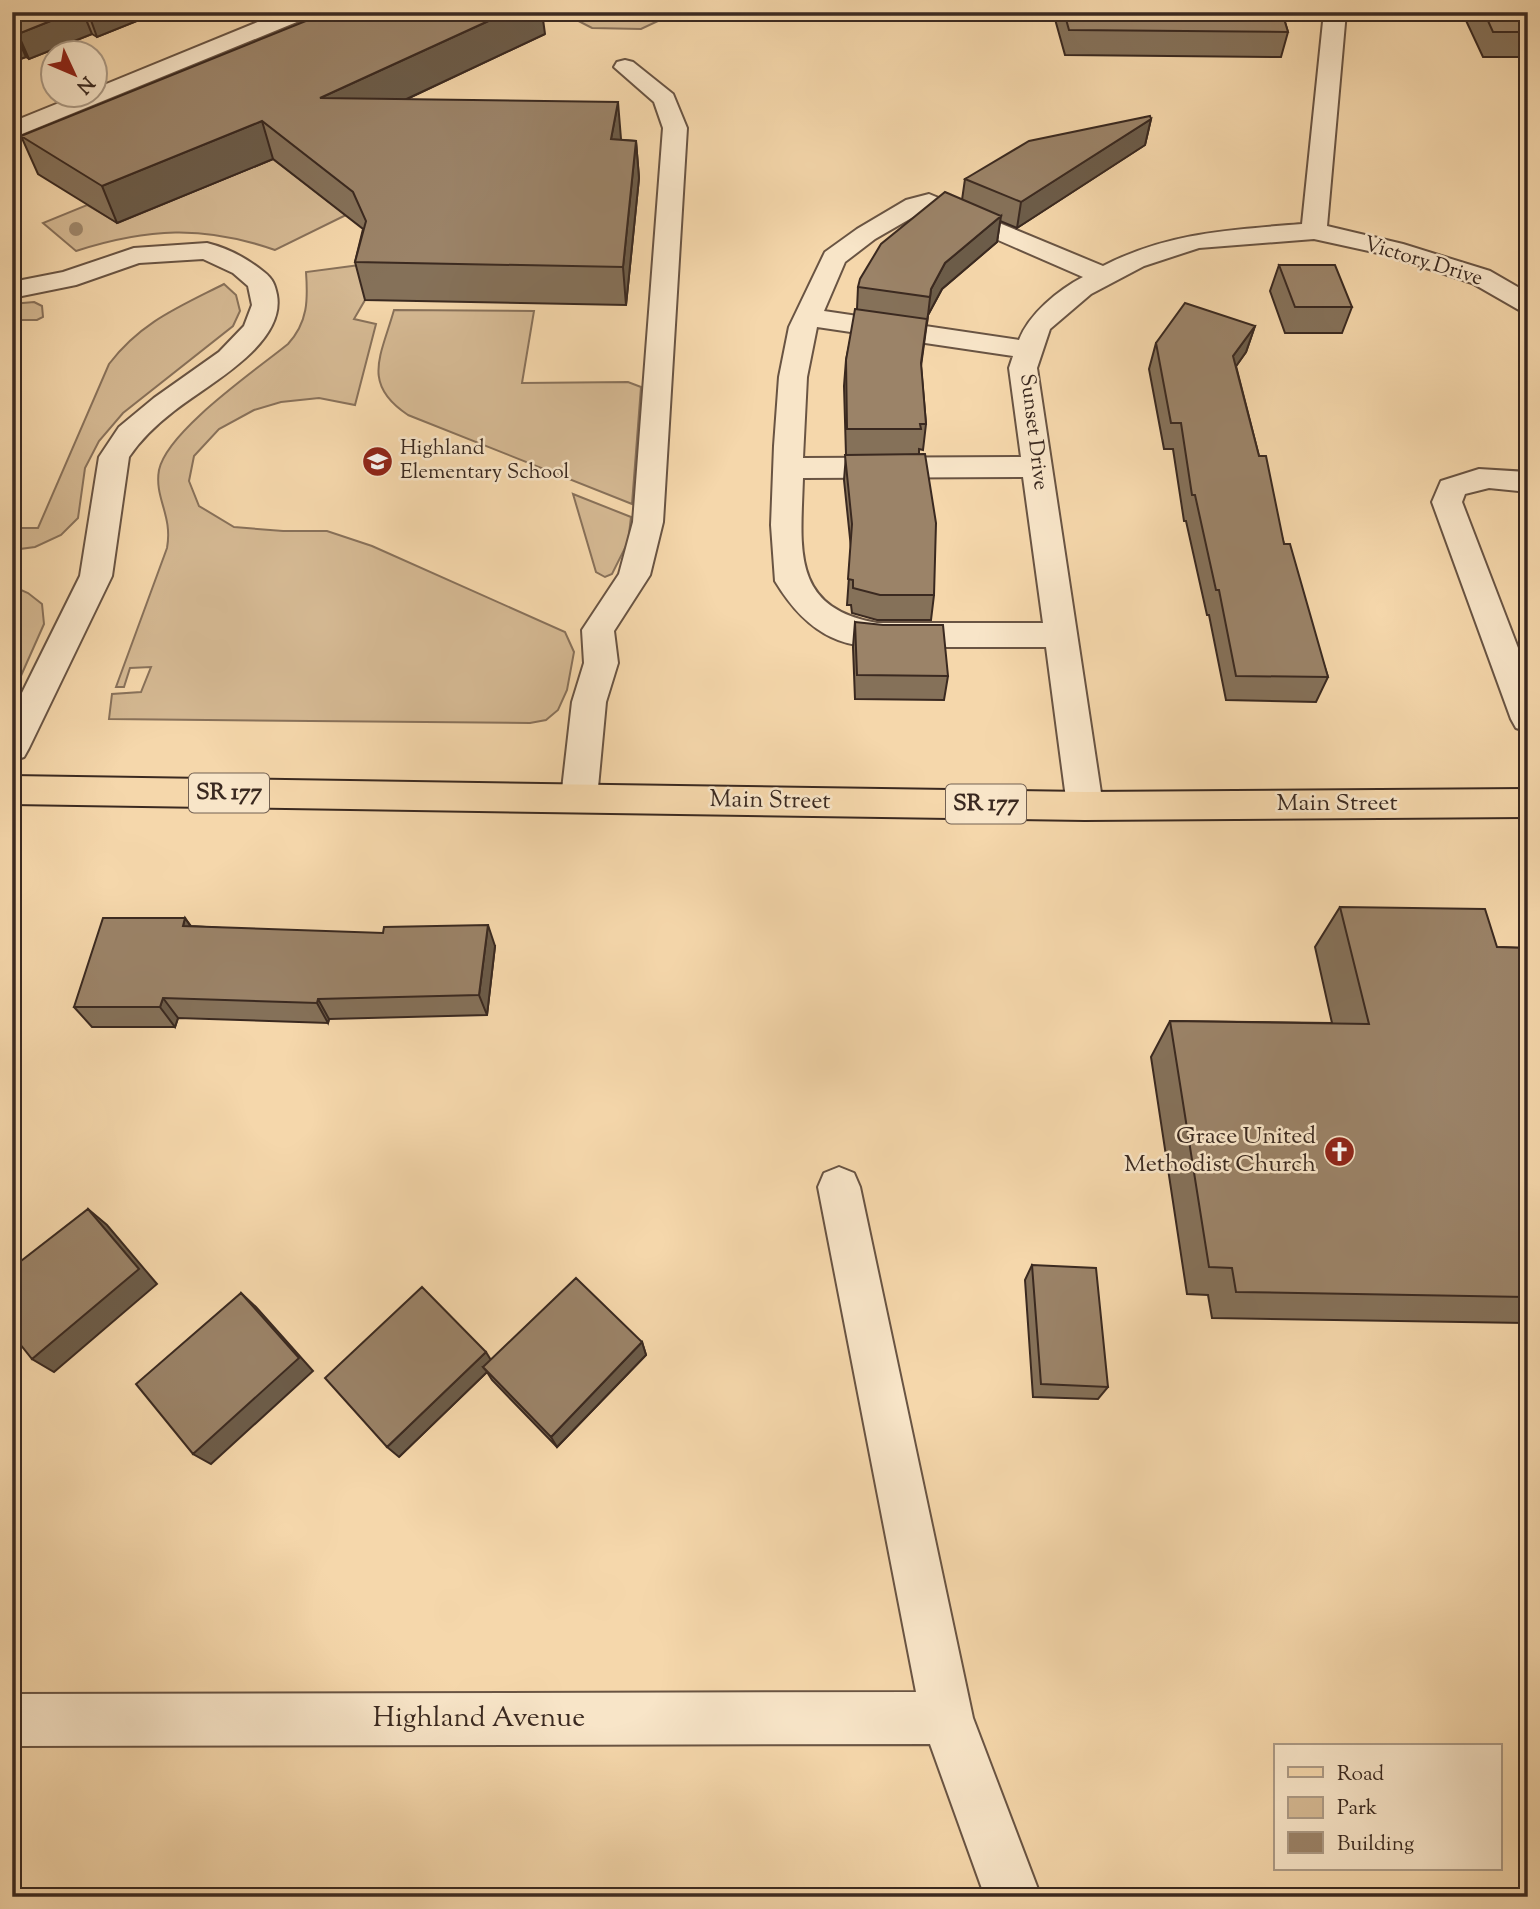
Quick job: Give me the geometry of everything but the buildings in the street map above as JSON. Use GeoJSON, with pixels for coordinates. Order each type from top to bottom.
{"type":"FeatureCollection","features":[{"type":"Feature","properties":{"kind":"main road","name":"Main Street"},"geometry":{"type":"LineString","coordinates":[[12,790],[1085,806],[1528,803]]}},
{"type":"Feature","properties":{"kind":"street"},"geometry":{"type":"LineString","coordinates":[[12,131],[301,12]]}},
{"type":"Feature","properties":{"kind":"street"},"geometry":{"type":"LineString","coordinates":[[1314,231],[1335,12]]}},
{"type":"Feature","properties":{"kind":"street"},"geometry":{"type":"LineString","coordinates":[[579,798],[589,702],[601,663],[598,630],[634,575],[648,522],[675,128],[665,99],[625,67]]}},
{"type":"Feature","properties":{"kind":"street"},"geometry":{"type":"LineString","coordinates":[[1061,635],[877,635],[843,629],[807,604],[791,581],[786,525],[793,377],[807,317],[834,258],[866,234],[915,205],[929,201],[1104,276]]}},
{"type":"Feature","properties":{"kind":"street","name":"Sunset Drive"},"geometry":{"type":"LineString","coordinates":[[1085,806],[1023,368],[1038,326],[1082,288],[1135,260],[1196,241],[1314,231]]}},
{"type":"Feature","properties":{"kind":"street","name":"Victory Drive"},"geometry":{"type":"LineString","coordinates":[[1314,231],[1394,250],[1481,277],[1528,304]]}},
{"type":"Feature","properties":{"kind":"street"},"geometry":{"type":"LineString","coordinates":[[12,290],[67,279],[106,268],[134,256],[207,251],[242,267],[261,283],[265,304],[257,329],[229,358],[164,404],[129,434],[114,457],[96,576],[12,748]]}},
{"type":"Feature","properties":{"kind":"street"},"geometry":{"type":"LineString","coordinates":[[807,317],[1029,350]]}},
{"type":"Feature","properties":{"kind":"street"},"geometry":{"type":"LineString","coordinates":[[788,468],[1037,467]]}},
{"type":"Feature","properties":{"kind":"street"},"geometry":{"type":"LineString","coordinates":[[1528,482],[1481,478],[1463,481],[1452,488],[1447,502],[1528,719]]}},
{"type":"Feature","properties":{"kind":"street"},"geometry":{"type":"LineString","coordinates":[[839,1187],[947,1718],[1013,1897]]}},
{"type":"Feature","properties":{"kind":"street","name":"Highland Avenue"},"geometry":{"type":"LineString","coordinates":[[12,1720],[947,1718]]}},
{"type":"Feature","properties":{"kind":"green space"},"geometry":{"type":"Polygon","coordinates":[[[561,12],[677,12],[641,29],[592,28],[561,12]]]}},
{"type":"Feature","properties":{"kind":"green space"},"geometry":{"type":"Polygon","coordinates":[[[273,159],[346,215],[275,250],[224,236],[176,232],[127,238],[76,251],[43,223],[87,205],[118,223],[273,159]]]}},
{"type":"Feature","properties":{"kind":"green space"},"geometry":{"type":"Polygon","coordinates":[[[375,263],[365,300],[354,319],[376,324],[355,405],[319,398],[281,402],[254,410],[219,429],[194,456],[189,481],[199,506],[234,527],[327,531],[372,546],[565,632],[574,652],[567,690],[558,710],[546,720],[530,723],[109,719],[112,694],[141,692],[151,667],[130,668],[124,687],[116,687],[167,548],[168,526],[158,480],[166,454],[214,402],[295,336],[305,310],[306,272],[375,263]]]}},
{"type":"Feature","properties":{"kind":"green space"},"geometry":{"type":"Polygon","coordinates":[[[224,284],[236,295],[240,311],[233,326],[123,413],[99,441],[85,468],[78,518],[61,535],[35,547],[12,550],[12,528],[38,528],[109,364],[121,349],[148,326],[176,308],[224,284]]]}},
{"type":"Feature","properties":{"kind":"green space"},"geometry":{"type":"Polygon","coordinates":[[[34,302],[42,306],[43,317],[37,320],[12,320],[12,304],[34,302]]]}},
{"type":"Feature","properties":{"kind":"green space"},"geometry":{"type":"Polygon","coordinates":[[[394,310],[534,311],[522,383],[628,382],[641,387],[632,504],[408,415],[393,403],[384,392],[378,368],[394,310]]]}},
{"type":"Feature","properties":{"kind":"green space"},"geometry":{"type":"Polygon","coordinates":[[[573,494],[631,517],[628,542],[612,574],[605,577],[596,572],[573,494]]]}},
{"type":"Feature","properties":{"kind":"green space"},"geometry":{"type":"Polygon","coordinates":[[[12,586],[28,593],[42,604],[44,624],[12,696],[12,586]]]}},
{"type":"Feature","properties":{"kind":"place","name":"Highland Elementary School"},"geometry":{"type":"Point","coordinates":[377,461]}},
{"type":"Feature","properties":{"kind":"place","name":"Grace United Methodist Church"},"geometry":{"type":"Point","coordinates":[1339,1151]}}]}
